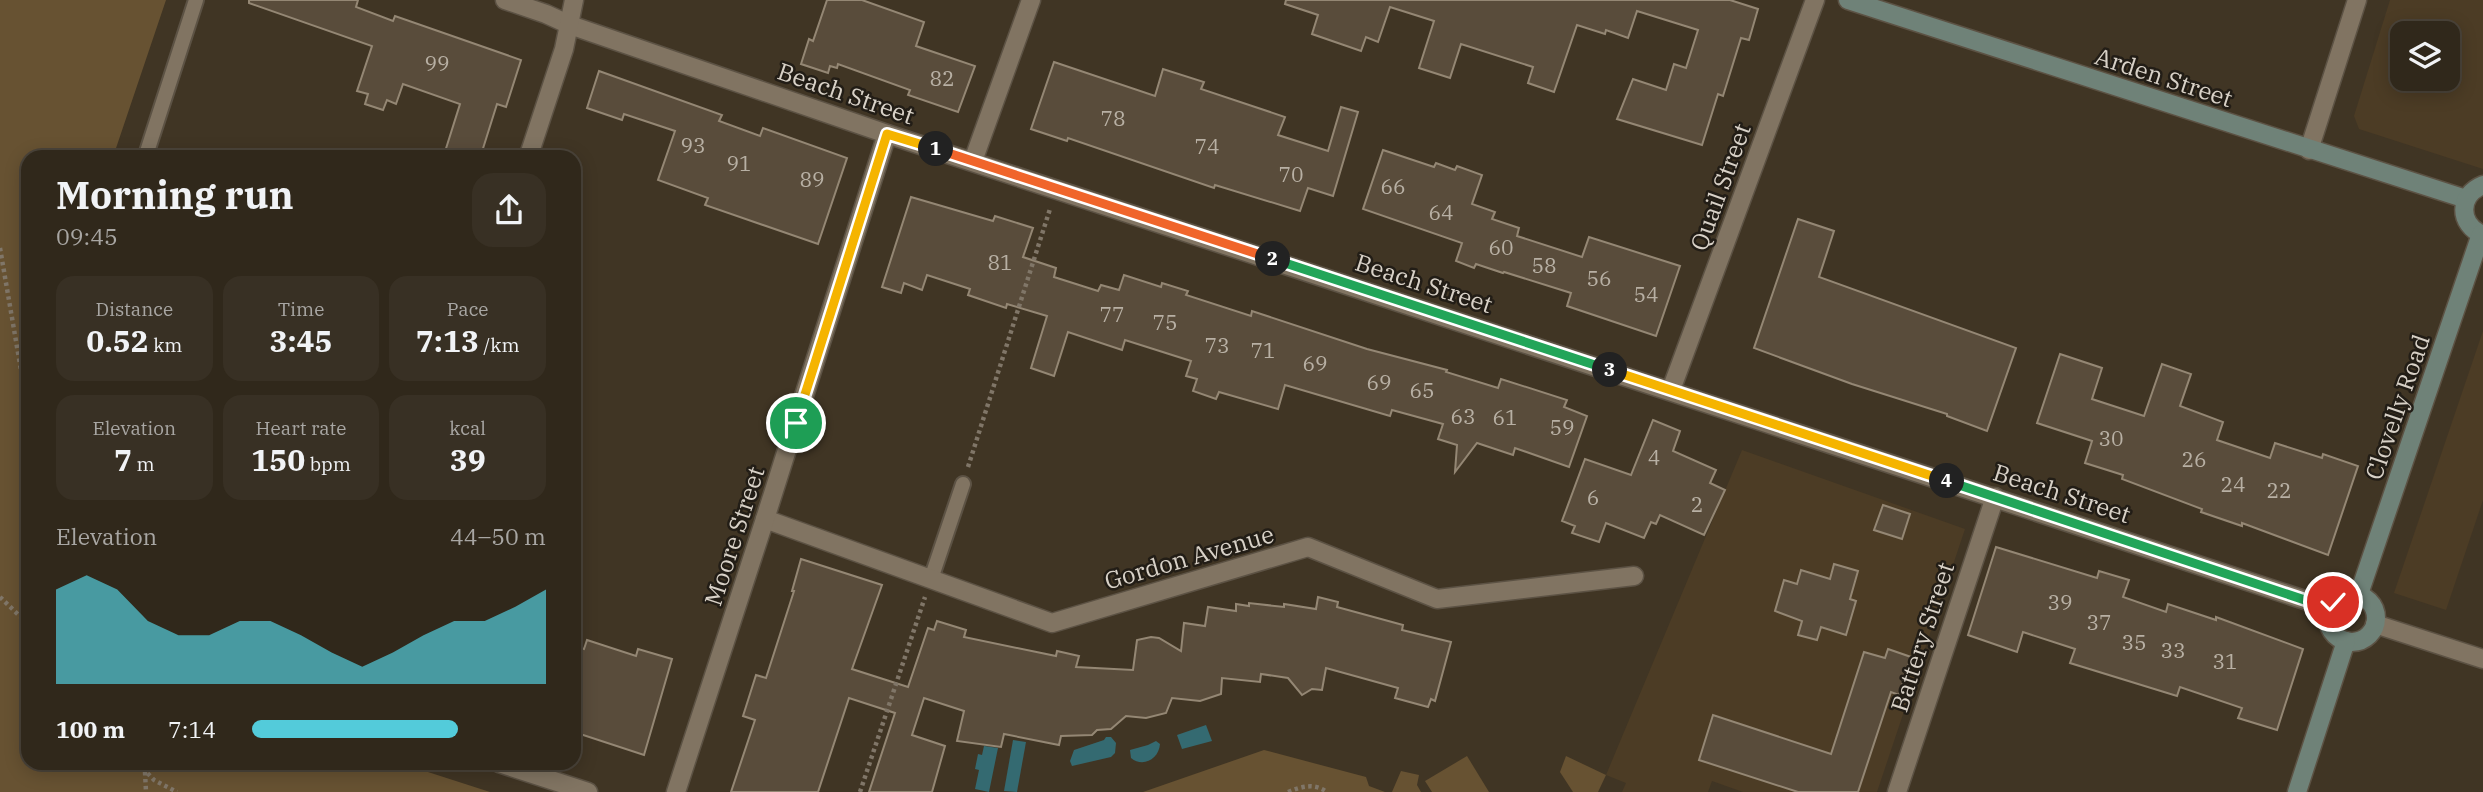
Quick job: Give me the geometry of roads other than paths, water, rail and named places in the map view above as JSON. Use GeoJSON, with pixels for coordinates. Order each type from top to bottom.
{"type":"FeatureCollection","features":[{"type":"Feature","properties":{"kind":"main road","name":"Arden Street"},"geometry":{"type":"LineString","coordinates":[[1848,0],[2466,199]]}},
{"type":"Feature","properties":{"kind":"main road"},"geometry":{"type":"LineString","coordinates":[[2482,235],[2472,229],[2465,220],[2463,210],[2470,192],[2483,185]]}},
{"type":"Feature","properties":{"kind":"main road","name":"Clovelly Road"},"geometry":{"type":"LineString","coordinates":[[2359,594],[2482,235]]}},
{"type":"Feature","properties":{"kind":"main road"},"geometry":{"type":"LineString","coordinates":[[2345,594],[2366,597],[2375,609],[2372,631],[2361,640],[2346,642],[2332,633],[2327,617],[2329,608],[2345,594]]}},
{"type":"Feature","properties":{"kind":"main road"},"geometry":{"type":"LineString","coordinates":[[2297,792],[2346,642]]}},
{"type":"Feature","properties":{"kind":"street","name":"Beach Street"},"geometry":{"type":"LineString","coordinates":[[505,0],[887,134],[2329,608]]}},
{"type":"Feature","properties":{"kind":"street"},"geometry":{"type":"LineString","coordinates":[[531,150],[564,48],[574,0]]}},
{"type":"Feature","properties":{"kind":"street"},"geometry":{"type":"LineString","coordinates":[[973,161],[1031,0]]}},
{"type":"Feature","properties":{"kind":"street","name":"Quail Street"},"geometry":{"type":"LineString","coordinates":[[1671,390],[1815,0]]}},
{"type":"Feature","properties":{"kind":"street"},"geometry":{"type":"LineString","coordinates":[[2309,150],[2357,0]]}},
{"type":"Feature","properties":{"kind":"street","name":"Moore Street"},"geometry":{"type":"LineString","coordinates":[[676,792],[887,134]]}},
{"type":"Feature","properties":{"kind":"street","name":"Battery Street"},"geometry":{"type":"LineString","coordinates":[[1897,792],[1995,497]]}},
{"type":"Feature","properties":{"kind":"street","name":"Gordon Avenue"},"geometry":{"type":"LineString","coordinates":[[765,519],[1052,622],[1308,547],[1437,598],[1634,576]]}},
{"type":"Feature","properties":{"kind":"street"},"geometry":{"type":"LineString","coordinates":[[2375,624],[2483,659]]}},
{"type":"Feature","properties":{"kind":"street"},"geometry":{"type":"LineString","coordinates":[[520,770],[588,792]]}},
{"type":"Feature","properties":{"kind":"lane"},"geometry":{"type":"LineString","coordinates":[[148,150],[196,0]]}},
{"type":"Feature","properties":{"kind":"lane"},"geometry":{"type":"LineString","coordinates":[[930,579],[962,484]]}},
{"type":"Feature","properties":{"kind":"water"},"geometry":{"type":"Polygon","coordinates":[[[1206,725],[1212,741],[1182,749],[1177,735],[1206,725]]]}},
{"type":"Feature","properties":{"kind":"water"},"geometry":{"type":"Polygon","coordinates":[[[1111,737],[1116,743],[1115,753],[1111,757],[1072,766],[1070,761],[1074,750],[1111,737]]]}},
{"type":"Feature","properties":{"kind":"water"},"geometry":{"type":"Polygon","coordinates":[[[1013,740],[1026,742],[1017,792],[1004,791],[1013,740]]]}},
{"type":"Feature","properties":{"kind":"water"},"geometry":{"type":"Polygon","coordinates":[[[1156,741],[1160,744],[1154,758],[1140,762],[1131,758],[1130,750],[1156,741]]]}},
{"type":"Feature","properties":{"kind":"water"},"geometry":{"type":"Polygon","coordinates":[[[984,746],[998,748],[989,792],[975,789],[979,770],[975,769],[978,754],[982,755],[984,746]]]}}]}
